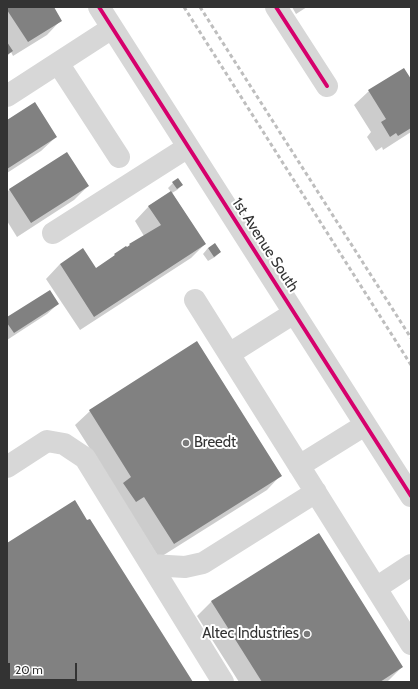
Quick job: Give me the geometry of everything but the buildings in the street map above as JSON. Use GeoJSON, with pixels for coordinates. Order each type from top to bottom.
{"type":"FeatureCollection","features":[{"type":"Feature","properties":{"kind":"street","name":"1st Avenue South"},"geometry":{"type":"LineString","coordinates":[[99,7],[411,496]]}},
{"type":"Feature","properties":{"kind":"street"},"geometry":{"type":"LineString","coordinates":[[276,7],[327,86]]}},
{"type":"Feature","properties":{"kind":"street"},"geometry":{"type":"LineString","coordinates":[[7,96],[112,28]]}},
{"type":"Feature","properties":{"kind":"street"},"geometry":{"type":"LineString","coordinates":[[58,63],[119,156]]}},
{"type":"Feature","properties":{"kind":"street"},"geometry":{"type":"LineString","coordinates":[[53,233],[188,146]]}},
{"type":"Feature","properties":{"kind":"street"},"geometry":{"type":"LineString","coordinates":[[195,300],[411,644]]}},
{"type":"Feature","properties":{"kind":"street"},"geometry":{"type":"LineString","coordinates":[[229,354],[294,313]]}},
{"type":"Feature","properties":{"kind":"street"},"geometry":{"type":"LineString","coordinates":[[299,466],[366,425]]}},
{"type":"Feature","properties":{"kind":"street"},"geometry":{"type":"LineString","coordinates":[[7,467],[47,441],[64,444],[85,458],[223,682]]}},
{"type":"Feature","properties":{"kind":"street"},"geometry":{"type":"LineString","coordinates":[[151,565],[185,567],[203,563],[316,492]]}},
{"type":"Feature","properties":{"kind":"street"},"geometry":{"type":"LineString","coordinates":[[376,588],[411,565]]}},
{"type":"Feature","properties":{"kind":"railway"},"geometry":{"type":"LineString","coordinates":[[184,7],[411,365]]}},
{"type":"Feature","properties":{"kind":"railway"},"geometry":{"type":"LineString","coordinates":[[200,7],[411,338]]}},
{"type":"Feature","properties":{"kind":"cycle path"},"geometry":{"type":"LineString","coordinates":[[99,7],[411,496]]}},
{"type":"Feature","properties":{"kind":"cycle path"},"geometry":{"type":"LineString","coordinates":[[276,7],[327,86]]}},
{"type":"Feature","properties":{"kind":"place","name":"Breedt"},"geometry":{"type":"Point","coordinates":[186,443]}},
{"type":"Feature","properties":{"kind":"place","name":"Altec Industries"},"geometry":{"type":"Point","coordinates":[307,634]}}]}
